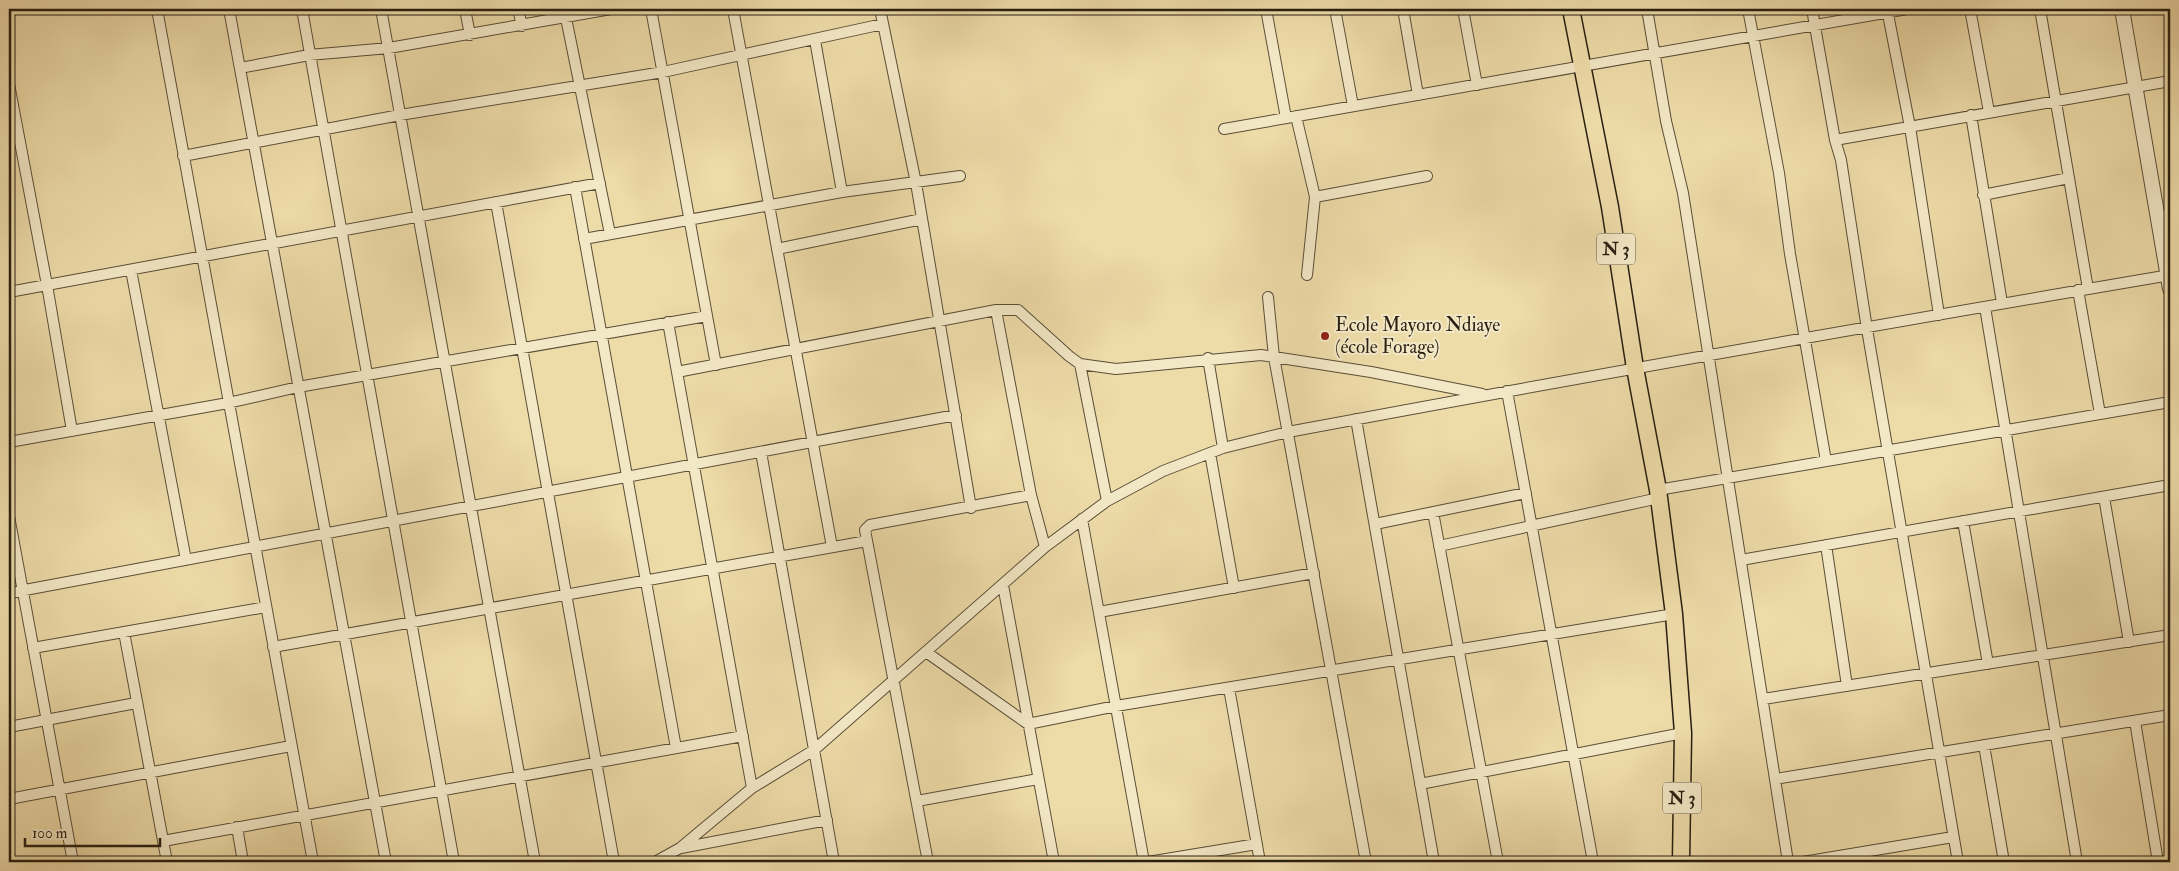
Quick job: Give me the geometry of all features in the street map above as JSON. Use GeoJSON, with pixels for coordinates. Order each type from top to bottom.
{"type":"FeatureCollection","features":[{"type":"Feature","properties":{"kind":"main road","name":"N 3"},"geometry":{"type":"LineString","coordinates":[[1571,9],[1610,207],[1635,368],[1658,494],[1674,614],[1682,733],[1681,862]]}},
{"type":"Feature","properties":{"kind":"street"},"geometry":{"type":"LineString","coordinates":[[157,9],[312,862]]}},
{"type":"Feature","properties":{"kind":"street"},"geometry":{"type":"LineString","coordinates":[[229,9],[386,862]]}},
{"type":"Feature","properties":{"kind":"street"},"geometry":{"type":"LineString","coordinates":[[302,9],[322,130],[454,862]]}},
{"type":"Feature","properties":{"kind":"street"},"geometry":{"type":"LineString","coordinates":[[381,9],[535,862]]}},
{"type":"Feature","properties":{"kind":"street"},"geometry":{"type":"LineString","coordinates":[[465,9],[470,34]]}},
{"type":"Feature","properties":{"kind":"street"},"geometry":{"type":"LineString","coordinates":[[518,9],[522,26]]}},
{"type":"Feature","properties":{"kind":"street"},"geometry":{"type":"LineString","coordinates":[[240,68],[309,55],[389,48],[611,9]]}},
{"type":"Feature","properties":{"kind":"street"},"geometry":{"type":"LineString","coordinates":[[651,9],[716,364]]}},
{"type":"Feature","properties":{"kind":"street"},"geometry":{"type":"LineString","coordinates":[[733,9],[832,547]]}},
{"type":"Feature","properties":{"kind":"street"},"geometry":{"type":"LineString","coordinates":[[880,9],[916,183],[971,508]]}},
{"type":"Feature","properties":{"kind":"street"},"geometry":{"type":"LineString","coordinates":[[1266,9],[1291,117],[1315,197],[1307,275]]}},
{"type":"Feature","properties":{"kind":"street"},"geometry":{"type":"LineString","coordinates":[[1335,9],[1353,106]]}},
{"type":"Feature","properties":{"kind":"street"},"geometry":{"type":"LineString","coordinates":[[1403,9],[1418,95]]}},
{"type":"Feature","properties":{"kind":"street"},"geometry":{"type":"LineString","coordinates":[[1463,9],[1477,84]]}},
{"type":"Feature","properties":{"kind":"street"},"geometry":{"type":"LineString","coordinates":[[1647,9],[1666,121],[1683,193],[1788,862]]}},
{"type":"Feature","properties":{"kind":"street"},"geometry":{"type":"LineString","coordinates":[[1748,9],[1779,173],[1804,338],[1826,461]]}},
{"type":"Feature","properties":{"kind":"street"},"geometry":{"type":"LineString","coordinates":[[1812,9],[1834,140],[1841,160],[1867,329],[1958,862]]}},
{"type":"Feature","properties":{"kind":"street"},"geometry":{"type":"LineString","coordinates":[[1224,129],[1815,25],[1888,10],[1907,9]]}},
{"type":"Feature","properties":{"kind":"street"},"geometry":{"type":"LineString","coordinates":[[1970,9],[1988,112]]}},
{"type":"Feature","properties":{"kind":"street"},"geometry":{"type":"LineString","coordinates":[[2040,9],[2069,178],[2100,414]]}},
{"type":"Feature","properties":{"kind":"street"},"geometry":{"type":"LineString","coordinates":[[2122,9],[2170,289]]}},
{"type":"Feature","properties":{"kind":"street"},"geometry":{"type":"LineString","coordinates":[[1888,10],[1910,127],[1939,315]]}},
{"type":"Feature","properties":{"kind":"street"},"geometry":{"type":"LineString","coordinates":[[566,18],[610,234]]}},
{"type":"Feature","properties":{"kind":"street"},"geometry":{"type":"LineString","coordinates":[[183,156],[400,115],[579,84],[663,72],[883,24]]}},
{"type":"Feature","properties":{"kind":"street"},"geometry":{"type":"LineString","coordinates":[[815,40],[842,192]]}},
{"type":"Feature","properties":{"kind":"street"},"geometry":{"type":"LineString","coordinates":[[1834,140],[2170,81]]}},
{"type":"Feature","properties":{"kind":"street"},"geometry":{"type":"LineString","coordinates":[[9,84],[72,431]]}},
{"type":"Feature","properties":{"kind":"street"},"geometry":{"type":"LineString","coordinates":[[1971,115],[2002,303]]}},
{"type":"Feature","properties":{"kind":"street"},"geometry":{"type":"LineString","coordinates":[[584,239],[842,192],[960,176]]}},
{"type":"Feature","properties":{"kind":"street"},"geometry":{"type":"LineString","coordinates":[[1315,197],[1427,176]]}},
{"type":"Feature","properties":{"kind":"street"},"geometry":{"type":"LineString","coordinates":[[1983,195],[2069,178]]}},
{"type":"Feature","properties":{"kind":"street"},"geometry":{"type":"LineString","coordinates":[[9,292],[600,183]]}},
{"type":"Feature","properties":{"kind":"street"},"geometry":{"type":"LineString","coordinates":[[575,187],[676,748]]}},
{"type":"Feature","properties":{"kind":"street"},"geometry":{"type":"LineString","coordinates":[[496,202],[614,862]]}},
{"type":"Feature","properties":{"kind":"street"},"geometry":{"type":"LineString","coordinates":[[778,249],[922,218]]}},
{"type":"Feature","properties":{"kind":"street"},"geometry":{"type":"LineString","coordinates":[[131,270],[186,560]]}},
{"type":"Feature","properties":{"kind":"street"},"geometry":{"type":"LineString","coordinates":[[655,862],[680,848],[752,788],[814,750],[1045,547],[1082,518],[1107,501],[1163,471],[1223,448],[1288,432],[1707,354],[1867,329],[1985,306],[2169,275]]}},
{"type":"Feature","properties":{"kind":"street"},"geometry":{"type":"LineString","coordinates":[[1268,297],[1274,357],[1366,862]]}},
{"type":"Feature","properties":{"kind":"street"},"geometry":{"type":"LineString","coordinates":[[1985,306],[2077,862]]}},
{"type":"Feature","properties":{"kind":"street"},"geometry":{"type":"LineString","coordinates":[[996,310],[1031,495],[1045,547]]}},
{"type":"Feature","properties":{"kind":"street"},"geometry":{"type":"LineString","coordinates":[[677,372],[996,310],[1018,310],[1080,364],[1116,369],[1261,354],[1370,372],[1488,395]]}},
{"type":"Feature","properties":{"kind":"street"},"geometry":{"type":"LineString","coordinates":[[9,442],[228,403],[298,387],[707,316]]}},
{"type":"Feature","properties":{"kind":"street"},"geometry":{"type":"LineString","coordinates":[[668,322],[752,788]]}},
{"type":"Feature","properties":{"kind":"street"},"geometry":{"type":"LineString","coordinates":[[1208,358],[1223,448]]}},
{"type":"Feature","properties":{"kind":"street"},"geometry":{"type":"LineString","coordinates":[[1080,364],[1107,501]]}},
{"type":"Feature","properties":{"kind":"street"},"geometry":{"type":"LineString","coordinates":[[1507,391],[1593,862]]}},
{"type":"Feature","properties":{"kind":"street"},"geometry":{"type":"LineString","coordinates":[[1439,546],[1532,527],[1658,494],[1729,478],[2170,402]]}},
{"type":"Feature","properties":{"kind":"street"},"geometry":{"type":"LineString","coordinates":[[9,593],[956,415]]}},
{"type":"Feature","properties":{"kind":"street"},"geometry":{"type":"LineString","coordinates":[[1356,420],[1434,862]]}},
{"type":"Feature","properties":{"kind":"street"},"geometry":{"type":"LineString","coordinates":[[761,452],[834,862]]}},
{"type":"Feature","properties":{"kind":"street"},"geometry":{"type":"LineString","coordinates":[[1210,453],[1234,588]]}},
{"type":"Feature","properties":{"kind":"street"},"geometry":{"type":"LineString","coordinates":[[1741,560],[2170,486]]}},
{"type":"Feature","properties":{"kind":"street"},"geometry":{"type":"LineString","coordinates":[[1374,524],[1526,493]]}},
{"type":"Feature","properties":{"kind":"street"},"geometry":{"type":"LineString","coordinates":[[928,862],[864,530],[870,525],[971,508],[1031,495]]}},
{"type":"Feature","properties":{"kind":"street"},"geometry":{"type":"LineString","coordinates":[[2104,497],[2129,642]]}},
{"type":"Feature","properties":{"kind":"street"},"geometry":{"type":"LineString","coordinates":[[1433,512],[1498,862]]}},
{"type":"Feature","properties":{"kind":"street"},"geometry":{"type":"LineString","coordinates":[[9,516],[73,862]]}},
{"type":"Feature","properties":{"kind":"street"},"geometry":{"type":"LineString","coordinates":[[1082,518],[1146,862],[1257,844]]}},
{"type":"Feature","properties":{"kind":"street"},"geometry":{"type":"LineString","coordinates":[[1963,521],[1988,664]]}},
{"type":"Feature","properties":{"kind":"street"},"geometry":{"type":"LineString","coordinates":[[273,647],[867,541]]}},
{"type":"Feature","properties":{"kind":"street"},"geometry":{"type":"LineString","coordinates":[[1826,545],[1848,686]]}},
{"type":"Feature","properties":{"kind":"street"},"geometry":{"type":"LineString","coordinates":[[1099,612],[1314,574]]}},
{"type":"Feature","properties":{"kind":"street"},"geometry":{"type":"LineString","coordinates":[[1003,585],[1054,862]]}},
{"type":"Feature","properties":{"kind":"street"},"geometry":{"type":"LineString","coordinates":[[33,648],[266,607]]}},
{"type":"Feature","properties":{"kind":"street"},"geometry":{"type":"LineString","coordinates":[[926,652],[1028,724],[1116,706],[1674,614]]}},
{"type":"Feature","properties":{"kind":"street"},"geometry":{"type":"LineString","coordinates":[[124,632],[167,862]]}},
{"type":"Feature","properties":{"kind":"street"},"geometry":{"type":"LineString","coordinates":[[1763,699],[2170,635]]}},
{"type":"Feature","properties":{"kind":"street"},"geometry":{"type":"LineString","coordinates":[[1229,688],[1260,862]]}},
{"type":"Feature","properties":{"kind":"street"},"geometry":{"type":"LineString","coordinates":[[9,727],[136,703]]}},
{"type":"Feature","properties":{"kind":"street"},"geometry":{"type":"LineString","coordinates":[[1775,779],[2170,715]]}},
{"type":"Feature","properties":{"kind":"street"},"geometry":{"type":"LineString","coordinates":[[2135,720],[2158,862]]}},
{"type":"Feature","properties":{"kind":"street"},"geometry":{"type":"LineString","coordinates":[[1420,784],[1682,733]]}},
{"type":"Feature","properties":{"kind":"street"},"geometry":{"type":"LineString","coordinates":[[163,841],[743,736]]}},
{"type":"Feature","properties":{"kind":"street"},"geometry":{"type":"LineString","coordinates":[[1984,745],[2004,862]]}},
{"type":"Feature","properties":{"kind":"street"},"geometry":{"type":"LineString","coordinates":[[9,799],[291,746]]}},
{"type":"Feature","properties":{"kind":"street"},"geometry":{"type":"LineString","coordinates":[[917,801],[1038,779]]}},
{"type":"Feature","properties":{"kind":"street"},"geometry":{"type":"LineString","coordinates":[[680,848],[827,820]]}},
{"type":"Feature","properties":{"kind":"street"},"geometry":{"type":"LineString","coordinates":[[237,827],[243,862]]}},
{"type":"Feature","properties":{"kind":"street"},"geometry":{"type":"LineString","coordinates":[[1803,862],[1953,837]]}},
{"type":"Feature","properties":{"kind":"place","name":"Ecole Mayoro Ndiaye (école Forage)"},"geometry":{"type":"Point","coordinates":[1325,336]}}]}
